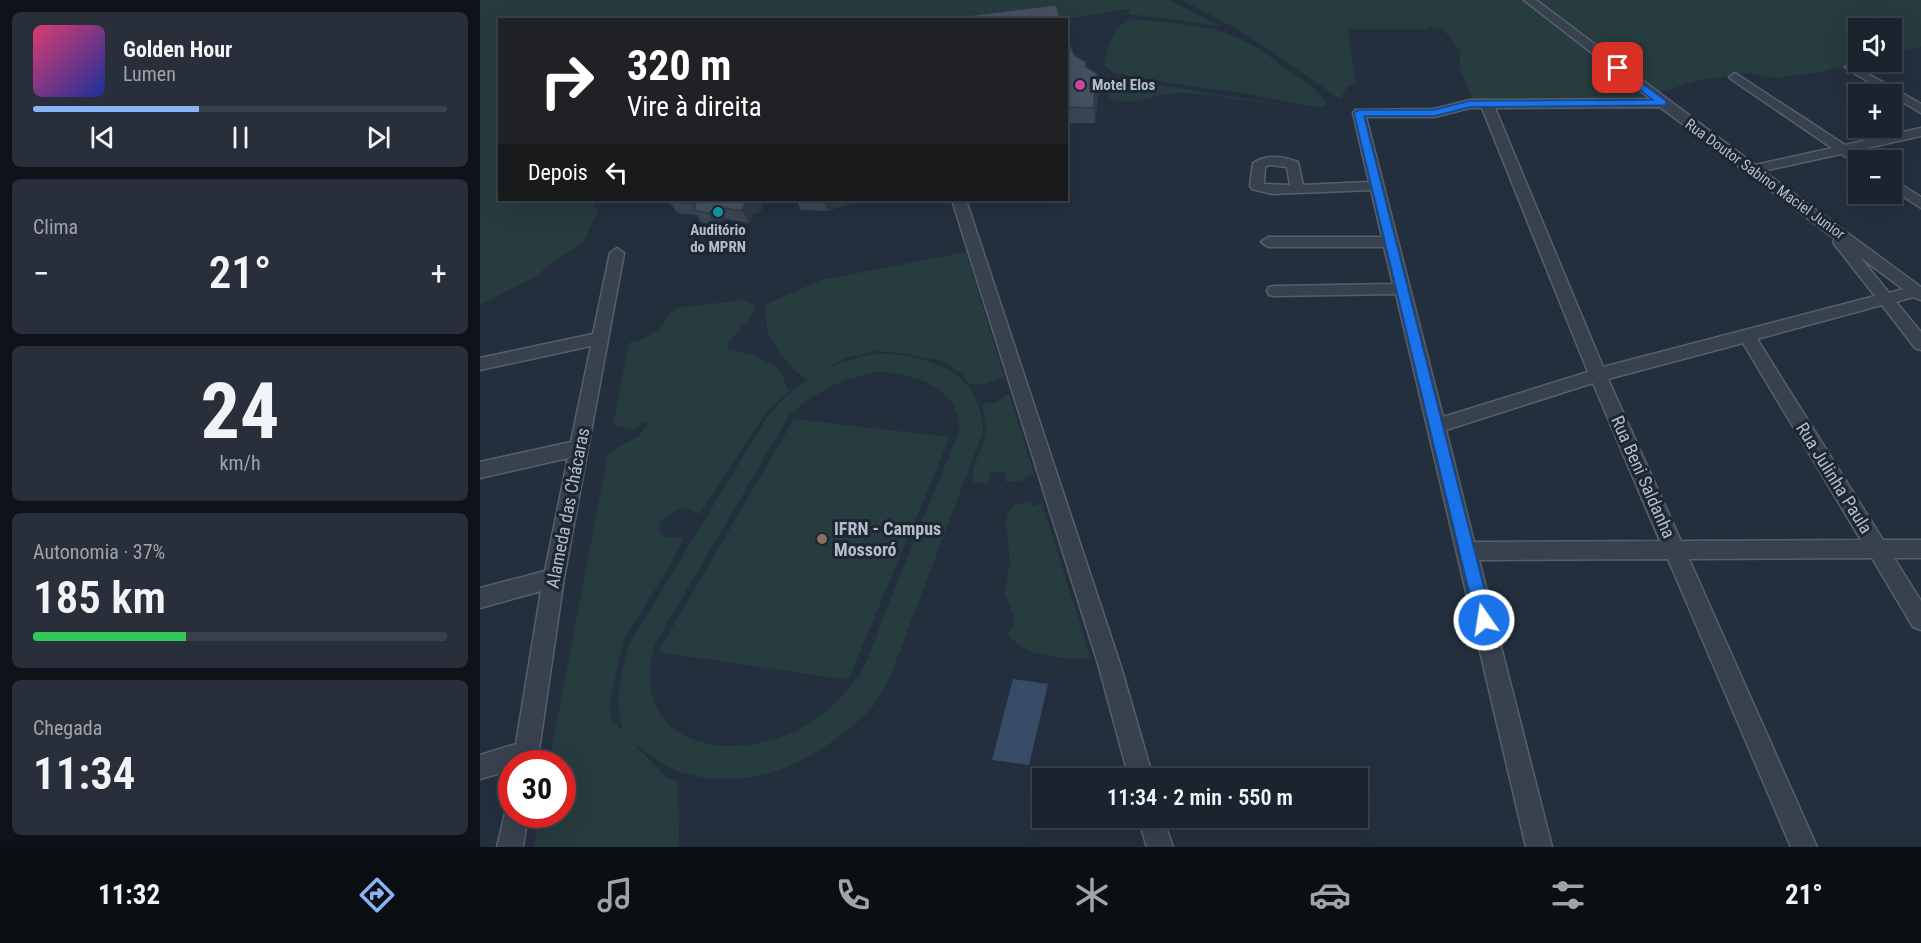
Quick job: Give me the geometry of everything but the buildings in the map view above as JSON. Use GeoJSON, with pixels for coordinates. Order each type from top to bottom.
{"type":"FeatureCollection","features":[{"type":"Feature","properties":{"kind":"street","name":"Rua Doutor Sabino Maciel Junior"},"geometry":{"type":"LineString","coordinates":[[1529,0],[1918,293]]}},
{"type":"Feature","properties":{"kind":"street"},"geometry":{"type":"LineString","coordinates":[[1859,72],[1921,109]]}},
{"type":"Feature","properties":{"kind":"street"},"geometry":{"type":"LineString","coordinates":[[1735,77],[1848,152]]}},
{"type":"Feature","properties":{"kind":"street"},"geometry":{"type":"LineString","coordinates":[[1539,847],[1359,113],[1434,113],[1470,104],[1663,103]]}},
{"type":"Feature","properties":{"kind":"street","name":"Rua Beni Saldanha"},"geometry":{"type":"LineString","coordinates":[[1487,104],[1598,375],[1804,847]]}},
{"type":"Feature","properties":{"kind":"street"},"geometry":{"type":"LineString","coordinates":[[1753,169],[1921,132]]}},
{"type":"Feature","properties":{"kind":"street"},"geometry":{"type":"LineString","coordinates":[[1297,189],[1377,186]]}},
{"type":"Feature","properties":{"kind":"street"},"geometry":{"type":"LineString","coordinates":[[1902,190],[1921,204]]}},
{"type":"Feature","properties":{"kind":"street"},"geometry":{"type":"LineString","coordinates":[[959,201],[1110,667],[1138,768]]}},
{"type":"Feature","properties":{"kind":"street"},"geometry":{"type":"LineString","coordinates":[[1823,221],[1921,344]]}},
{"type":"Feature","properties":{"kind":"street"},"geometry":{"type":"LineString","coordinates":[[1268,242],[1391,242]]}},
{"type":"Feature","properties":{"kind":"street","name":"Alameda das Chácaras"},"geometry":{"type":"LineString","coordinates":[[527,750],[554,578],[617,253]]}},
{"type":"Feature","properties":{"kind":"street"},"geometry":{"type":"LineString","coordinates":[[1275,291],[1403,289]]}},
{"type":"Feature","properties":{"kind":"street"},"geometry":{"type":"LineString","coordinates":[[1437,426],[1598,375],[1918,293]]}},
{"type":"Feature","properties":{"kind":"street","name":"Rua Julinha Paula"},"geometry":{"type":"LineString","coordinates":[[1747,336],[1921,620]]}},
{"type":"Feature","properties":{"kind":"street"},"geometry":{"type":"LineString","coordinates":[[480,364],[602,338]]}},
{"type":"Feature","properties":{"kind":"street"},"geometry":{"type":"LineString","coordinates":[[480,470],[578,448]]}},
{"type":"Feature","properties":{"kind":"street"},"geometry":{"type":"LineString","coordinates":[[1468,551],[1921,549]]}},
{"type":"Feature","properties":{"kind":"street"},"geometry":{"type":"LineString","coordinates":[[480,598],[554,578]]}},
{"type":"Feature","properties":{"kind":"street"},"geometry":{"type":"LineString","coordinates":[[480,767],[498,763]]}},
{"type":"Feature","properties":{"kind":"street"},"geometry":{"type":"LineString","coordinates":[[510,847],[513,828]]}},
{"type":"Feature","properties":{"kind":"street"},"geometry":{"type":"LineString","coordinates":[[1154,828],[1160,847]]}},
{"type":"Feature","properties":{"kind":"green space"},"geometry":{"type":"Polygon","coordinates":[[[480,0],[1170,0],[1219,26],[1129,14],[1129,9],[1068,18],[498,18],[498,201],[598,201],[593,207],[599,210],[584,240],[574,249],[549,264],[537,276],[480,305],[480,0]]]}},
{"type":"Feature","properties":{"kind":"green space"},"geometry":{"type":"Polygon","coordinates":[[[1182,0],[1921,0],[1921,47],[1902,51],[1902,18],[1848,18],[1848,66],[1778,78],[1749,73],[1695,81],[1633,102],[1474,102],[1460,69],[1460,51],[1443,29],[1429,26],[1431,29],[1348,29],[1356,84],[1347,87],[1340,99],[1239,30],[1182,0]]]}},
{"type":"Feature","properties":{"kind":"green space"},"geometry":{"type":"Polygon","coordinates":[[[1135,20],[1200,26],[1236,37],[1263,52],[1309,85],[1323,98],[1327,103],[1326,106],[1316,107],[1114,73],[1105,65],[1112,36],[1121,25],[1135,20]]]}},
{"type":"Feature","properties":{"kind":"green space"},"geometry":{"type":"Polygon","coordinates":[[[1126,80],[1285,105],[1191,93],[1128,101],[1112,100],[1108,95],[1111,85],[1126,80]]]}},
{"type":"Feature","properties":{"kind":"green space"},"geometry":{"type":"Polygon","coordinates":[[[966,252],[1004,377],[983,384],[970,384],[963,375],[943,361],[876,351],[846,358],[807,380],[783,357],[769,335],[764,305],[821,280],[966,252]]]}},
{"type":"Feature","properties":{"kind":"green space"},"geometry":{"type":"Polygon","coordinates":[[[744,300],[756,306],[749,319],[727,344],[729,350],[754,355],[779,368],[789,392],[768,410],[700,514],[683,507],[661,520],[659,533],[667,538],[684,537],[667,571],[624,638],[609,706],[612,719],[622,731],[619,686],[629,645],[765,420],[800,385],[831,368],[863,356],[892,354],[926,361],[945,368],[970,389],[979,408],[983,432],[890,677],[871,709],[854,725],[829,744],[790,766],[747,778],[702,778],[680,772],[633,743],[667,778],[678,782],[679,847],[534,847],[538,828],[576,828],[576,750],[551,750],[608,453],[639,436],[649,423],[643,423],[634,430],[613,425],[629,343],[645,338],[663,326],[667,317],[677,308],[744,300]],[[877,372],[852,378],[821,392],[790,414],[655,644],[650,679],[656,706],[671,726],[692,739],[718,745],[747,745],[777,738],[819,717],[839,699],[860,674],[959,432],[958,417],[953,404],[944,394],[919,379],[877,372]]]}},
{"type":"Feature","properties":{"kind":"green space"},"geometry":{"type":"Polygon","coordinates":[[[1009,393],[1034,474],[1021,481],[1006,482],[1005,472],[991,472],[988,483],[973,482],[973,470],[986,432],[983,403],[996,403],[1009,393]]]}},
{"type":"Feature","properties":{"kind":"green space"},"geometry":{"type":"Polygon","coordinates":[[[794,419],[950,437],[848,680],[658,652],[794,419]]]}},
{"type":"Feature","properties":{"kind":"green space"},"geometry":{"type":"Polygon","coordinates":[[[1031,501],[1032,506],[1042,503],[1091,659],[1035,653],[1015,642],[1008,634],[1015,621],[1005,593],[1010,562],[1007,514],[1013,506],[1031,501]]]}},
{"type":"Feature","properties":{"kind":"water"},"geometry":{"type":"Polygon","coordinates":[[[1013,679],[1048,684],[1029,765],[992,760],[1013,679]]]}},
{"type":"Feature","properties":{"kind":"place","name":"Motel Elos"},"geometry":{"type":"Point","coordinates":[1080,85]}},
{"type":"Feature","properties":{"kind":"place","name":"Auditório do MPRN"},"geometry":{"type":"Point","coordinates":[718,212]}},
{"type":"Feature","properties":{"kind":"place","name":"IFRN - Campus Mossoró"},"geometry":{"type":"Point","coordinates":[822,539]}},
{"type":"Feature","properties":{"kind":"route"},"geometry":{"type":"LineString","coordinates":[[1484,620],[1359,113],[1434,113],[1470,104],[1663,103],[1618,68]]}}]}
